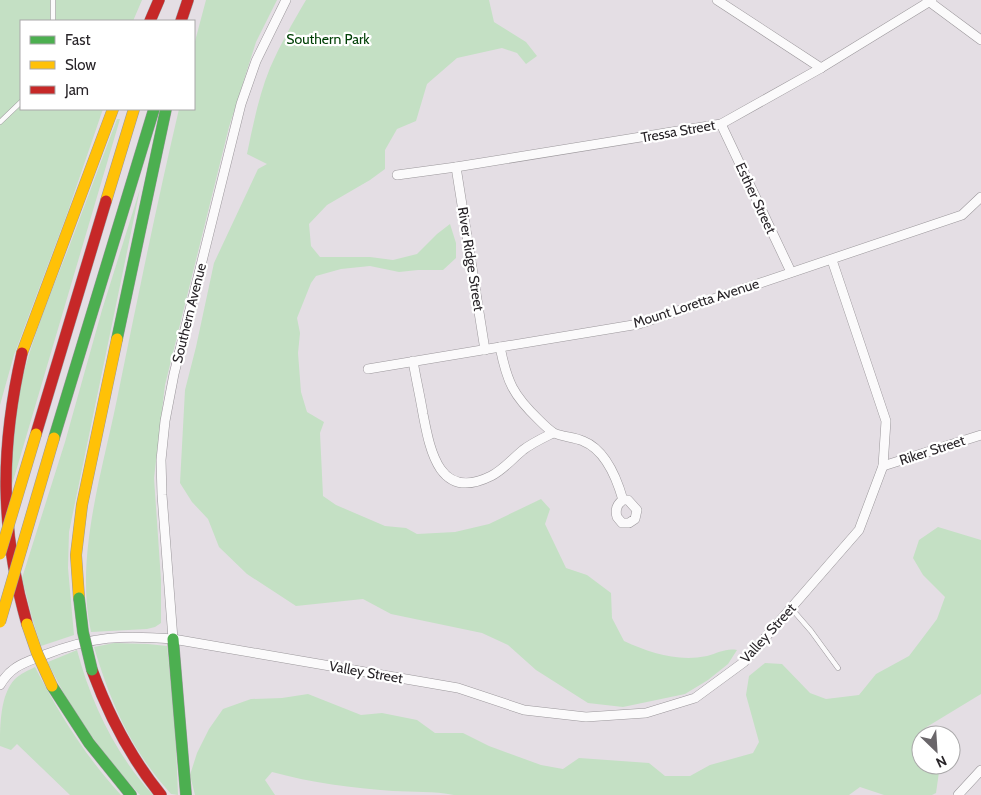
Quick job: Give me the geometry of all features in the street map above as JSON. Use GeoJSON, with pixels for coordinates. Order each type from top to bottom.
{"type":"FeatureCollection","features":[{"type":"Feature","properties":{"kind":"highway"},"geometry":{"type":"LineString","coordinates":[[150,20],[159,0]]}},
{"type":"Feature","properties":{"kind":"highway"},"geometry":{"type":"LineString","coordinates":[[160,20],[166,0]]}},
{"type":"Feature","properties":{"kind":"highway"},"geometry":{"type":"LineString","coordinates":[[182,20],[188,0]]}},
{"type":"Feature","properties":{"kind":"highway"},"geometry":{"type":"LineString","coordinates":[[112,110],[36,310],[16,374],[4,436],[2,472],[9,554],[27,624],[37,653],[52,686],[89,743],[131,795]]}},
{"type":"Feature","properties":{"kind":"highway"},"geometry":{"type":"LineString","coordinates":[[0,554],[134,110]]}},
{"type":"Feature","properties":{"kind":"highway"},"geometry":{"type":"LineString","coordinates":[[0,622],[154,110]]}},
{"type":"Feature","properties":{"kind":"highway"},"geometry":{"type":"LineString","coordinates":[[161,795],[124,744],[102,701],[83,632],[76,555],[82,505],[166,110]]}},
{"type":"Feature","properties":{"kind":"highway"},"geometry":{"type":"LineString","coordinates":[[173,639],[186,795]]}},
{"type":"Feature","properties":{"kind":"street","name":"Southern Avenue"},"geometry":{"type":"LineString","coordinates":[[173,639],[162,495],[161,460],[164,421],[174,374],[242,104],[256,61],[286,0]]}},
{"type":"Feature","properties":{"kind":"street"},"geometry":{"type":"LineString","coordinates":[[717,0],[821,68]]}},
{"type":"Feature","properties":{"kind":"street"},"geometry":{"type":"LineString","coordinates":[[929,1],[981,40]]}},
{"type":"Feature","properties":{"kind":"street","name":"Tressa Street"},"geometry":{"type":"LineString","coordinates":[[397,174],[456,167],[721,124],[821,68],[929,1]]}},
{"type":"Feature","properties":{"kind":"street","name":"Esther Street"},"geometry":{"type":"LineString","coordinates":[[721,124],[791,272]]}},
{"type":"Feature","properties":{"kind":"street","name":"River Ridge Street"},"geometry":{"type":"LineString","coordinates":[[456,167],[486,350]]}},
{"type":"Feature","properties":{"kind":"street","name":"Mount Loretta Avenue"},"geometry":{"type":"LineString","coordinates":[[368,369],[639,324],[791,272],[832,260],[962,214],[981,197]]}},
{"type":"Feature","properties":{"kind":"street","name":"Valley Street"},"geometry":{"type":"LineString","coordinates":[[3,672],[80,642],[130,636],[173,639],[458,688],[524,710],[586,717],[646,713],[695,698],[744,662],[859,530],[883,466],[886,421],[832,260]]}},
{"type":"Feature","properties":{"kind":"street"},"geometry":{"type":"LineString","coordinates":[[500,347],[505,371],[515,393],[524,405],[553,432],[586,442],[603,456],[614,474],[623,500]]}},
{"type":"Feature","properties":{"kind":"street"},"geometry":{"type":"LineString","coordinates":[[413,361],[430,449],[438,468],[448,477],[461,482],[475,482],[490,476],[502,469],[531,444],[553,432]]}},
{"type":"Feature","properties":{"kind":"street","name":"Riker Street"},"geometry":{"type":"LineString","coordinates":[[883,466],[981,434]]}},
{"type":"Feature","properties":{"kind":"street"},"geometry":{"type":"LineString","coordinates":[[0,685],[3,672]]}},
{"type":"Feature","properties":{"kind":"street"},"geometry":{"type":"LineString","coordinates":[[958,795],[981,770]]}},
{"type":"Feature","properties":{"kind":"lane"},"geometry":{"type":"LineString","coordinates":[[53,0],[53,20]]}},
{"type":"Feature","properties":{"kind":"lane"},"geometry":{"type":"LineString","coordinates":[[0,122],[20,103]]}},
{"type":"Feature","properties":{"kind":"lane"},"geometry":{"type":"LineString","coordinates":[[791,608],[811,631],[838,668]]}},
{"type":"Feature","properties":{"kind":"green space"},"geometry":{"type":"Polygon","coordinates":[[[0,0],[142,0],[133,20],[20,20],[20,110],[103,110],[67,214],[14,355],[0,405],[0,0]]]}},
{"type":"Feature","properties":{"kind":"green space"},"geometry":{"type":"Polygon","coordinates":[[[206,0],[277,0],[256,42],[229,127],[165,385],[154,478],[161,580],[161,623],[147,629],[91,632],[86,576],[88,547],[97,489],[179,110],[195,110],[195,41],[206,0]]]}},
{"type":"Feature","properties":{"kind":"green space","name":"Southern Park"},"geometry":{"type":"Polygon","coordinates":[[[306,0],[489,0],[494,22],[526,42],[537,56],[526,64],[517,53],[502,48],[457,58],[427,84],[416,121],[397,129],[385,150],[385,169],[327,205],[309,224],[311,246],[320,257],[370,257],[393,260],[417,254],[450,224],[456,243],[456,258],[443,270],[399,272],[370,266],[341,269],[316,276],[311,283],[297,318],[300,333],[298,353],[301,392],[307,412],[324,422],[320,433],[323,496],[336,505],[385,526],[406,528],[417,534],[455,532],[489,524],[541,499],[550,509],[545,524],[566,568],[587,575],[611,593],[612,618],[624,641],[654,653],[685,658],[707,656],[726,650],[737,650],[728,664],[708,680],[685,694],[623,707],[588,703],[536,670],[508,645],[482,633],[391,614],[363,599],[296,606],[247,574],[219,547],[208,519],[192,502],[180,483],[185,390],[214,263],[258,169],[267,164],[247,154],[254,121],[270,68],[306,0]]]}},
{"type":"Feature","properties":{"kind":"green space"},"geometry":{"type":"Polygon","coordinates":[[[117,119],[120,119],[11,488],[10,457],[13,426],[26,364],[46,305],[117,119]]]}},
{"type":"Feature","properties":{"kind":"green space"},"geometry":{"type":"Polygon","coordinates":[[[140,189],[69,532],[68,568],[74,635],[41,646],[22,578],[65,442],[102,310],[140,189]]]}},
{"type":"Feature","properties":{"kind":"green space"},"geometry":{"type":"Polygon","coordinates":[[[938,527],[981,540],[981,694],[930,725],[911,725],[911,775],[939,775],[936,793],[932,795],[884,795],[860,787],[849,795],[454,795],[347,787],[272,772],[265,780],[275,795],[195,795],[190,775],[197,753],[209,729],[223,709],[251,699],[282,698],[308,694],[361,715],[382,713],[417,720],[435,733],[463,733],[489,746],[541,765],[563,769],[579,758],[649,763],[665,776],[690,776],[710,765],[753,753],[759,742],[746,695],[749,676],[765,663],[782,664],[810,693],[826,699],[859,695],[876,674],[909,656],[937,619],[945,597],[923,575],[913,558],[919,540],[938,527]]]}},
{"type":"Feature","properties":{"kind":"green space"},"geometry":{"type":"Polygon","coordinates":[[[114,643],[167,646],[175,724],[178,795],[171,794],[144,760],[115,707],[94,647],[114,643]]]}},
{"type":"Feature","properties":{"kind":"green space"},"geometry":{"type":"Polygon","coordinates":[[[77,650],[97,709],[106,727],[127,763],[153,795],[140,795],[115,768],[72,709],[48,662],[77,650]]]}},
{"type":"Feature","properties":{"kind":"green space"},"geometry":{"type":"Polygon","coordinates":[[[35,667],[74,734],[96,766],[121,795],[70,795],[17,744],[11,750],[0,746],[2,711],[6,693],[15,679],[35,667]]]}},
{"type":"Feature","properties":{"kind":"traffic: fast"},"geometry":{"type":"LineString","coordinates":[[54,438],[154,110]]}},
{"type":"Feature","properties":{"kind":"traffic: fast"},"geometry":{"type":"LineString","coordinates":[[117,339],[166,110]]}},
{"type":"Feature","properties":{"kind":"traffic: fast"},"geometry":{"type":"LineString","coordinates":[[79,598],[83,632],[92,670]]}},
{"type":"Feature","properties":{"kind":"traffic: fast"},"geometry":{"type":"LineString","coordinates":[[173,639],[186,795]]}},
{"type":"Feature","properties":{"kind":"traffic: fast"},"geometry":{"type":"LineString","coordinates":[[52,686],[89,743],[131,795]]}},
{"type":"Feature","properties":{"kind":"traffic: slow"},"geometry":{"type":"LineString","coordinates":[[22,353],[113,110]]}},
{"type":"Feature","properties":{"kind":"traffic: slow"},"geometry":{"type":"LineString","coordinates":[[106,201],[134,110]]}},
{"type":"Feature","properties":{"kind":"traffic: slow"},"geometry":{"type":"LineString","coordinates":[[79,598],[76,555],[82,505],[117,339]]}},
{"type":"Feature","properties":{"kind":"traffic: slow"},"geometry":{"type":"LineString","coordinates":[[0,554],[36,434]]}},
{"type":"Feature","properties":{"kind":"traffic: slow"},"geometry":{"type":"LineString","coordinates":[[0,622],[54,438]]}},
{"type":"Feature","properties":{"kind":"traffic: slow"},"geometry":{"type":"LineString","coordinates":[[27,624],[37,653],[52,686]]}},
{"type":"Feature","properties":{"kind":"traffic: jam"},"geometry":{"type":"LineString","coordinates":[[150,20],[159,0]]}},
{"type":"Feature","properties":{"kind":"traffic: jam"},"geometry":{"type":"LineString","coordinates":[[181,20],[188,0]]}},
{"type":"Feature","properties":{"kind":"traffic: jam"},"geometry":{"type":"LineString","coordinates":[[36,434],[106,201]]}},
{"type":"Feature","properties":{"kind":"traffic: jam"},"geometry":{"type":"LineString","coordinates":[[22,353],[10,422],[6,489],[12,555],[27,624]]}},
{"type":"Feature","properties":{"kind":"traffic: jam"},"geometry":{"type":"LineString","coordinates":[[92,670],[121,736],[161,795]]}}]}
